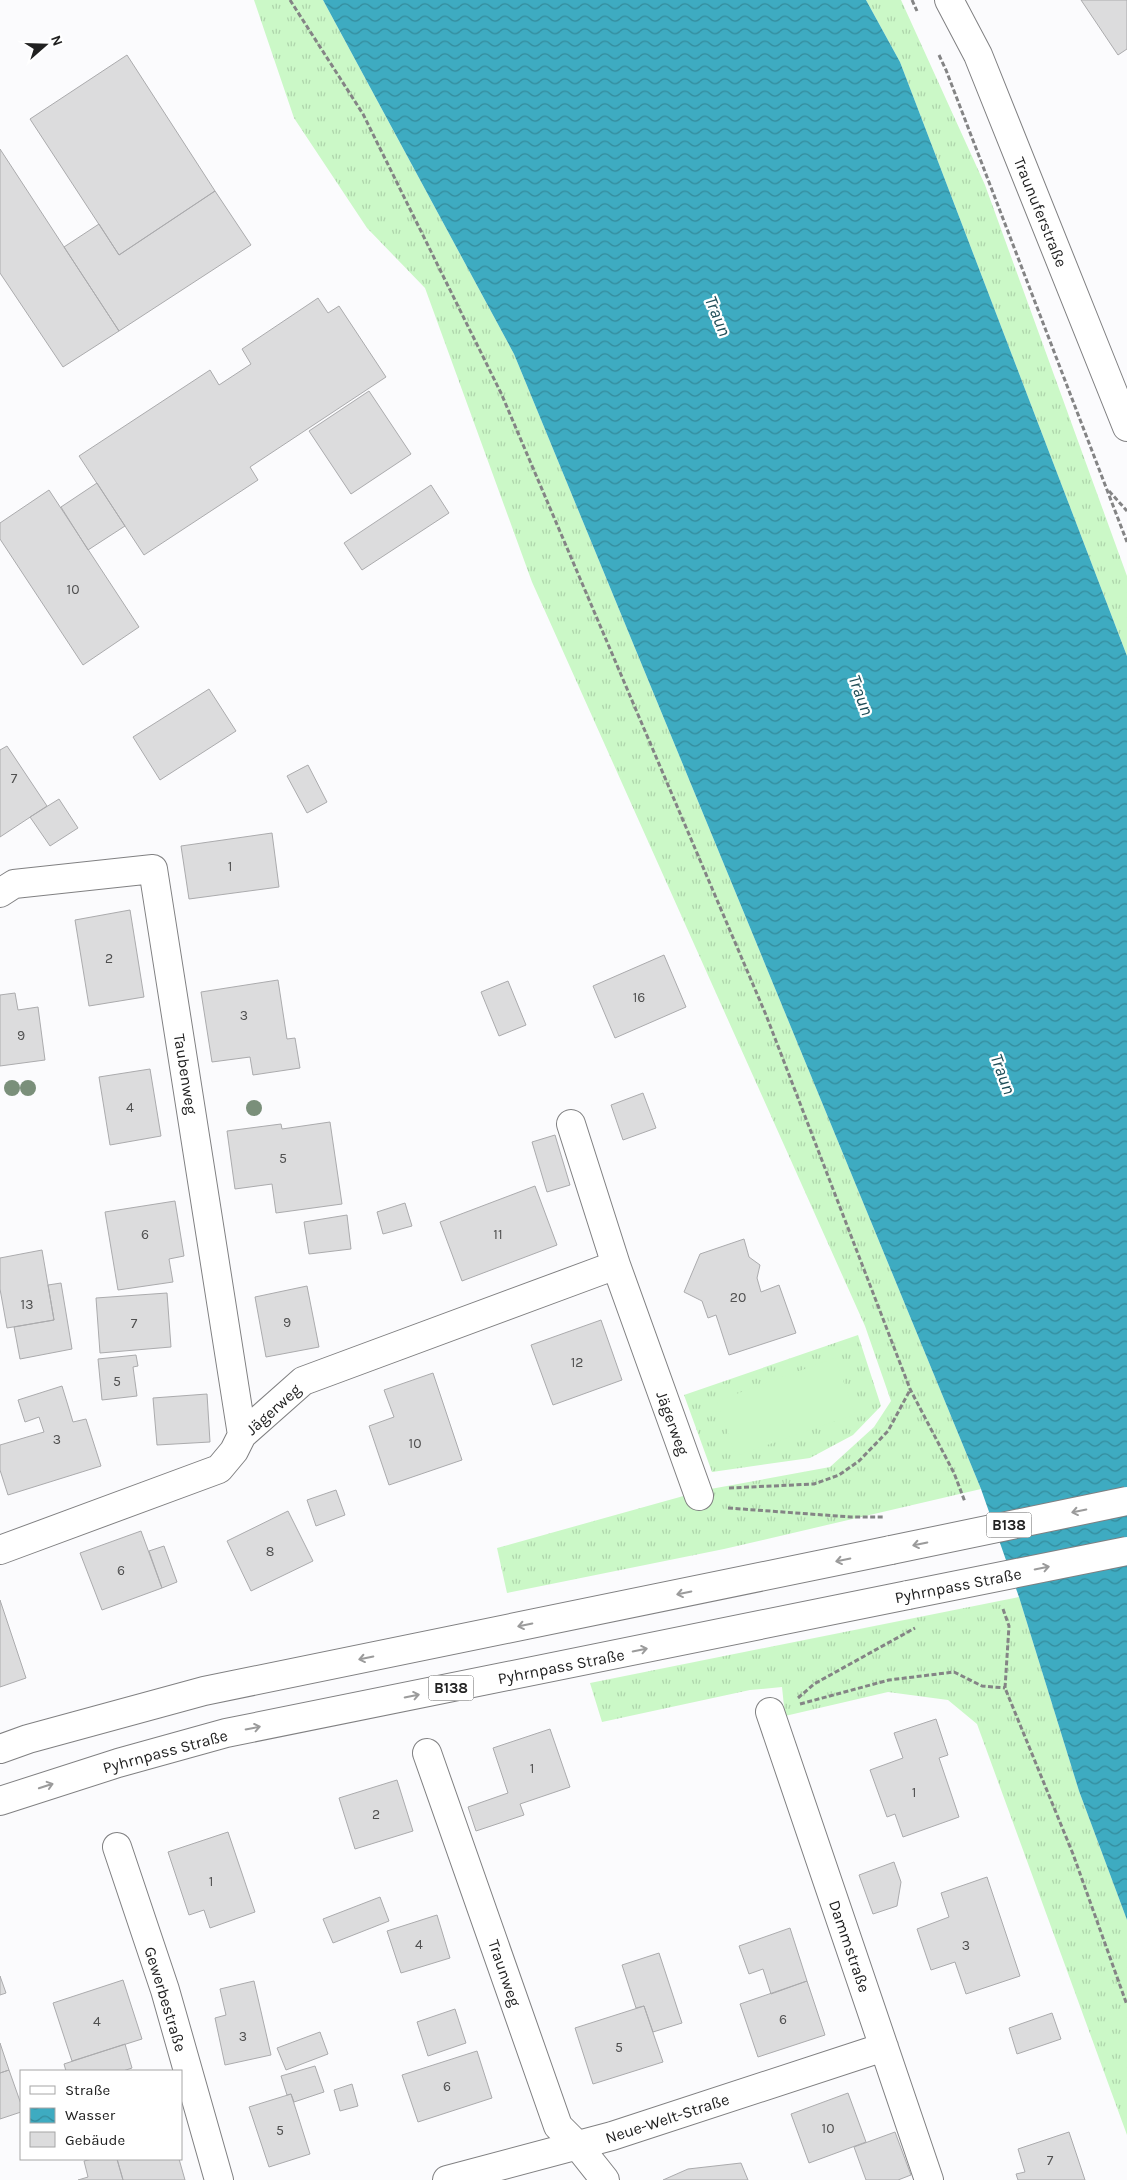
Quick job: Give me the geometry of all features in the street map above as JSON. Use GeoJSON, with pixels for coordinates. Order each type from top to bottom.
{"type":"FeatureCollection","features":[{"type":"Feature","properties":{"kind":"street","name":"Traunuferstraße"},"geometry":{"type":"LineString","coordinates":[[949,0],[978,55],[1127,427]]}},
{"type":"Feature","properties":{"kind":"street","name":"Taubenweg"},"geometry":{"type":"LineString","coordinates":[[0,893],[14,884],[153,868],[242,1435]]}},
{"type":"Feature","properties":{"kind":"street","name":"Jägerweg"},"geometry":{"type":"LineString","coordinates":[[571,1124],[616,1265],[699,1496]]}},
{"type":"Feature","properties":{"kind":"street","name":"Jägerweg"},"geometry":{"type":"LineString","coordinates":[[0,1550],[218,1469],[234,1451],[242,1435],[303,1382],[616,1265]]}},
{"type":"Feature","properties":{"kind":"street","name":"B138"},"geometry":{"type":"LineString","coordinates":[[0,1749],[28,1739],[204,1691],[1127,1500]]}},
{"type":"Feature","properties":{"kind":"street","name":"Pyhrnpass Straße"},"geometry":{"type":"LineString","coordinates":[[0,1801],[118,1763],[226,1734],[1127,1552]]}},
{"type":"Feature","properties":{"kind":"street","name":"Dammstraße"},"geometry":{"type":"LineString","coordinates":[[780,1710],[884,2047],[929,2180]]}},
{"type":"Feature","properties":{"kind":"street","name":"Traunweg"},"geometry":{"type":"LineString","coordinates":[[427,1753],[558,2126],[578,2146],[605,2180]]}},
{"type":"Feature","properties":{"kind":"street","name":"Gewerbestraße"},"geometry":{"type":"LineString","coordinates":[[117,1847],[164,1990],[219,2180]]}},
{"type":"Feature","properties":{"kind":"street","name":"Neue-Welt-Straße"},"geometry":{"type":"LineString","coordinates":[[447,2180],[578,2146],[884,2047]]}},
{"type":"Feature","properties":{"kind":"path"},"geometry":{"type":"LineString","coordinates":[[290,0],[363,114],[501,393],[766,1015],[910,1389],[954,1473],[967,1509]]}},
{"type":"Feature","properties":{"kind":"path"},"geometry":{"type":"LineString","coordinates":[[912,0],[920,18]]}},
{"type":"Feature","properties":{"kind":"path"},"geometry":{"type":"LineString","coordinates":[[938,52],[1127,542]]}},
{"type":"Feature","properties":{"kind":"path"},"geometry":{"type":"LineString","coordinates":[[1107,489],[1127,512]]}},
{"type":"Feature","properties":{"kind":"path"},"geometry":{"type":"LineString","coordinates":[[699,1496],[715,1489],[814,1484],[839,1475],[859,1461],[888,1431],[910,1389]]}},
{"type":"Feature","properties":{"kind":"path"},"geometry":{"type":"LineString","coordinates":[[699,1496],[716,1507],[851,1517],[890,1517]]}},
{"type":"Feature","properties":{"kind":"path"},"geometry":{"type":"LineString","coordinates":[[1003,1608],[1009,1626],[1005,1688],[1073,1854],[1127,2005]]}},
{"type":"Feature","properties":{"kind":"path"},"geometry":{"type":"LineString","coordinates":[[780,1710],[814,1684],[917,1627]]}},
{"type":"Feature","properties":{"kind":"path"},"geometry":{"type":"LineString","coordinates":[[780,1710],[889,1680],[954,1672],[982,1686],[1005,1688]]}},
{"type":"Feature","properties":{"kind":"green space"},"geometry":{"type":"Polygon","coordinates":[[[254,0],[323,0],[514,354],[981,1489],[724,1549],[507,1593],[497,1548],[705,1490],[830,1467],[874,1427],[891,1401],[865,1326],[532,582],[425,288],[367,228],[294,118],[254,0]]]}},
{"type":"Feature","properties":{"kind":"green space"},"geometry":{"type":"Polygon","coordinates":[[[866,0],[901,0],[985,185],[1127,576],[1127,656],[900,62],[866,0]]]}},
{"type":"Feature","properties":{"kind":"green space"},"geometry":{"type":"Polygon","coordinates":[[[858,1335],[881,1406],[853,1435],[810,1458],[712,1472],[684,1395],[858,1335]]]}},
{"type":"Feature","properties":{"kind":"green space"},"geometry":{"type":"Polygon","coordinates":[[[835,1358],[855,1414],[736,1456],[717,1401],[835,1358]]]}},
{"type":"Feature","properties":{"kind":"green space"},"geometry":{"type":"Polygon","coordinates":[[[1019,1597],[1079,1791],[1127,1920],[1127,2135],[977,1724],[948,1700],[888,1692],[785,1716],[782,1687],[750,1690],[602,1722],[590,1683],[1019,1597]]]}},
{"type":"Feature","properties":{"kind":"water","name":"Traun"},"geometry":{"type":"Polygon","coordinates":[[[323,0],[866,0],[900,62],[1127,656],[1127,1920],[1079,1791],[1019,1597],[981,1489],[514,354],[323,0]]]}},
{"type":"Feature","properties":{"kind":"building"},"geometry":{"type":"Polygon","coordinates":[[[1081,0],[1127,0],[1127,49],[1118,55],[1081,0]]]}},
{"type":"Feature","properties":{"kind":"building"},"geometry":{"type":"Polygon","coordinates":[[[127,55],[215,191],[119,255],[30,119],[127,55]]]}},
{"type":"Feature","properties":{"kind":"building"},"geometry":{"type":"Polygon","coordinates":[[[0,149],[119,331],[63,367],[0,273],[0,149]]]}},
{"type":"Feature","properties":{"kind":"building"},"geometry":{"type":"Polygon","coordinates":[[[215,191],[251,245],[119,331],[64,247],[99,224],[119,255],[215,191]]]}},
{"type":"Feature","properties":{"kind":"building"},"geometry":{"type":"Polygon","coordinates":[[[318,298],[328,313],[339,306],[386,377],[250,467],[258,480],[144,555],[79,456],[210,370],[219,385],[251,364],[242,349],[318,298]]]}},
{"type":"Feature","properties":{"kind":"building"},"geometry":{"type":"Polygon","coordinates":[[[369,391],[411,454],[351,494],[309,431],[369,391]]]}},
{"type":"Feature","properties":{"kind":"building"},"geometry":{"type":"Polygon","coordinates":[[[97,483],[125,526],[88,550],[61,507],[97,483]]]}},
{"type":"Feature","properties":{"kind":"building"},"geometry":{"type":"Polygon","coordinates":[[[431,485],[449,513],[362,570],[344,543],[431,485]]]}},
{"type":"Feature","properties":{"kind":"building"},"geometry":{"type":"Polygon","coordinates":[[[49,490],[139,627],[83,665],[0,539],[0,523],[49,490]]]}},
{"type":"Feature","properties":{"kind":"building"},"geometry":{"type":"Polygon","coordinates":[[[209,689],[236,731],[160,780],[133,737],[209,689]]]}},
{"type":"Feature","properties":{"kind":"building"},"geometry":{"type":"Polygon","coordinates":[[[7,746],[47,806],[0,837],[0,750],[7,746]]]}},
{"type":"Feature","properties":{"kind":"building"},"geometry":{"type":"Polygon","coordinates":[[[308,765],[327,802],[307,813],[287,776],[308,765]]]}},
{"type":"Feature","properties":{"kind":"building"},"geometry":{"type":"Polygon","coordinates":[[[59,799],[78,828],[50,846],[30,817],[59,799]]]}},
{"type":"Feature","properties":{"kind":"building"},"geometry":{"type":"Polygon","coordinates":[[[272,833],[279,887],[189,899],[181,846],[272,833]]]}},
{"type":"Feature","properties":{"kind":"building"},"geometry":{"type":"Polygon","coordinates":[[[130,910],[144,997],[89,1006],[75,920],[130,910]]]}},
{"type":"Feature","properties":{"kind":"building"},"geometry":{"type":"Polygon","coordinates":[[[664,955],[686,1007],[615,1038],[593,986],[664,955]]]}},
{"type":"Feature","properties":{"kind":"building"},"geometry":{"type":"Polygon","coordinates":[[[278,980],[287,1039],[295,1038],[300,1068],[253,1075],[250,1057],[212,1062],[201,992],[278,980]]]}},
{"type":"Feature","properties":{"kind":"building"},"geometry":{"type":"Polygon","coordinates":[[[508,981],[526,1025],[499,1036],[481,992],[508,981]]]}},
{"type":"Feature","properties":{"kind":"building"},"geometry":{"type":"Polygon","coordinates":[[[15,993],[18,1010],[38,1007],[45,1060],[0,1066],[0,995],[15,993]]]}},
{"type":"Feature","properties":{"kind":"building"},"geometry":{"type":"Polygon","coordinates":[[[150,1069],[161,1136],[110,1145],[99,1077],[150,1069]]]}},
{"type":"Feature","properties":{"kind":"building"},"geometry":{"type":"Polygon","coordinates":[[[643,1093],[656,1128],[623,1140],[611,1105],[643,1093]]]}},
{"type":"Feature","properties":{"kind":"building"},"geometry":{"type":"Polygon","coordinates":[[[330,1122],[342,1204],[276,1213],[272,1184],[235,1189],[227,1131],[281,1124],[282,1129],[330,1122]]]}},
{"type":"Feature","properties":{"kind":"building"},"geometry":{"type":"Polygon","coordinates":[[[555,1135],[570,1185],[547,1192],[532,1142],[555,1135]]]}},
{"type":"Feature","properties":{"kind":"building"},"geometry":{"type":"Polygon","coordinates":[[[535,1186],[557,1245],[462,1281],[440,1222],[535,1186]]]}},
{"type":"Feature","properties":{"kind":"building"},"geometry":{"type":"Polygon","coordinates":[[[175,1201],[184,1256],[169,1259],[173,1282],[118,1290],[105,1212],[175,1201]]]}},
{"type":"Feature","properties":{"kind":"building"},"geometry":{"type":"Polygon","coordinates":[[[405,1203],[412,1226],[383,1234],[377,1212],[405,1203]]]}},
{"type":"Feature","properties":{"kind":"building"},"geometry":{"type":"Polygon","coordinates":[[[347,1215],[351,1249],[309,1254],[304,1222],[347,1215]]]}},
{"type":"Feature","properties":{"kind":"building"},"geometry":{"type":"Polygon","coordinates":[[[744,1239],[749,1257],[760,1265],[757,1278],[761,1292],[779,1285],[796,1333],[729,1355],[716,1315],[708,1318],[702,1301],[684,1292],[700,1254],[744,1239]]]}},
{"type":"Feature","properties":{"kind":"building"},"geometry":{"type":"Polygon","coordinates":[[[42,1250],[54,1320],[7,1328],[0,1289],[0,1258],[42,1250]]]}},
{"type":"Feature","properties":{"kind":"building"},"geometry":{"type":"Polygon","coordinates":[[[61,1283],[72,1349],[20,1359],[14,1327],[54,1320],[48,1285],[61,1283]]]}},
{"type":"Feature","properties":{"kind":"building"},"geometry":{"type":"Polygon","coordinates":[[[307,1286],[319,1347],[266,1357],[255,1297],[307,1286]]]}},
{"type":"Feature","properties":{"kind":"building"},"geometry":{"type":"Polygon","coordinates":[[[167,1293],[171,1347],[100,1353],[96,1298],[167,1293]]]}},
{"type":"Feature","properties":{"kind":"building"},"geometry":{"type":"Polygon","coordinates":[[[601,1320],[622,1380],[553,1405],[531,1345],[601,1320]]]}},
{"type":"Feature","properties":{"kind":"building"},"geometry":{"type":"Polygon","coordinates":[[[136,1355],[138,1366],[133,1367],[137,1396],[102,1400],[98,1359],[136,1355]]]}},
{"type":"Feature","properties":{"kind":"building"},"geometry":{"type":"Polygon","coordinates":[[[433,1373],[462,1460],[389,1485],[369,1426],[394,1417],[384,1390],[433,1373]]]}},
{"type":"Feature","properties":{"kind":"building"},"geometry":{"type":"Polygon","coordinates":[[[62,1386],[73,1422],[86,1419],[101,1466],[8,1495],[0,1470],[0,1445],[44,1432],[39,1417],[25,1422],[18,1400],[62,1386]]]}},
{"type":"Feature","properties":{"kind":"building"},"geometry":{"type":"Polygon","coordinates":[[[207,1394],[210,1442],[157,1445],[153,1398],[207,1394]]]}},
{"type":"Feature","properties":{"kind":"building"},"geometry":{"type":"Polygon","coordinates":[[[336,1490],[345,1515],[316,1526],[307,1500],[336,1490]]]}},
{"type":"Feature","properties":{"kind":"building"},"geometry":{"type":"Polygon","coordinates":[[[288,1511],[313,1561],[251,1591],[227,1541],[288,1511]]]}},
{"type":"Feature","properties":{"kind":"building"},"geometry":{"type":"Polygon","coordinates":[[[141,1531],[162,1588],[102,1610],[80,1553],[141,1531]]]}},
{"type":"Feature","properties":{"kind":"building"},"geometry":{"type":"Polygon","coordinates":[[[164,1546],[177,1582],[162,1588],[149,1551],[164,1546]]]}},
{"type":"Feature","properties":{"kind":"building"},"geometry":{"type":"Polygon","coordinates":[[[0,1600],[26,1678],[0,1687],[0,1600]]]}},
{"type":"Feature","properties":{"kind":"building"},"geometry":{"type":"Polygon","coordinates":[[[936,1719],[948,1755],[939,1758],[959,1817],[903,1837],[895,1814],[887,1817],[870,1770],[903,1758],[894,1733],[936,1719]]]}},
{"type":"Feature","properties":{"kind":"building"},"geometry":{"type":"Polygon","coordinates":[[[550,1729],[570,1787],[520,1804],[524,1815],[476,1831],[468,1807],[508,1793],[493,1748],[550,1729]]]}},
{"type":"Feature","properties":{"kind":"building"},"geometry":{"type":"Polygon","coordinates":[[[397,1780],[413,1831],[355,1849],[339,1798],[397,1780]]]}},
{"type":"Feature","properties":{"kind":"building"},"geometry":{"type":"Polygon","coordinates":[[[228,1832],[255,1912],[210,1928],[204,1910],[189,1915],[168,1852],[228,1832]]]}},
{"type":"Feature","properties":{"kind":"building"},"geometry":{"type":"Polygon","coordinates":[[[894,1862],[901,1882],[897,1906],[873,1914],[859,1875],[894,1862]]]}},
{"type":"Feature","properties":{"kind":"building"},"geometry":{"type":"Polygon","coordinates":[[[987,1877],[1020,1976],[966,1994],[955,1962],[931,1970],[917,1929],[949,1917],[941,1893],[987,1877]]]}},
{"type":"Feature","properties":{"kind":"building"},"geometry":{"type":"Polygon","coordinates":[[[380,1897],[389,1921],[333,1943],[323,1919],[380,1897]]]}},
{"type":"Feature","properties":{"kind":"building"},"geometry":{"type":"Polygon","coordinates":[[[437,1915],[450,1958],[401,1973],[387,1931],[437,1915]]]}},
{"type":"Feature","properties":{"kind":"building"},"geometry":{"type":"Polygon","coordinates":[[[790,1928],[807,1981],[771,1994],[763,1969],[749,1974],[739,1946],[790,1928]]]}},
{"type":"Feature","properties":{"kind":"building"},"geometry":{"type":"Polygon","coordinates":[[[659,1953],[682,2023],[653,2032],[644,2006],[636,2008],[622,1965],[659,1953]]]}},
{"type":"Feature","properties":{"kind":"building"},"geometry":{"type":"Polygon","coordinates":[[[0,1976],[6,1993],[0,1995],[0,1976]]]}},
{"type":"Feature","properties":{"kind":"building"},"geometry":{"type":"Polygon","coordinates":[[[123,1980],[142,2039],[72,2061],[53,2003],[123,1980]]]}},
{"type":"Feature","properties":{"kind":"building"},"geometry":{"type":"Polygon","coordinates":[[[254,1981],[271,2055],[225,2065],[215,2018],[226,2015],[220,1989],[254,1981]]]}},
{"type":"Feature","properties":{"kind":"building"},"geometry":{"type":"Polygon","coordinates":[[[807,1981],[825,2035],[758,2057],[740,2004],[807,1981]]]}},
{"type":"Feature","properties":{"kind":"building"},"geometry":{"type":"Polygon","coordinates":[[[644,2006],[663,2062],[593,2084],[575,2028],[644,2006]]]}},
{"type":"Feature","properties":{"kind":"building"},"geometry":{"type":"Polygon","coordinates":[[[455,2009],[466,2043],[428,2056],[417,2022],[455,2009]]]}},
{"type":"Feature","properties":{"kind":"building"},"geometry":{"type":"Polygon","coordinates":[[[1052,2013],[1061,2039],[1017,2054],[1009,2028],[1052,2013]]]}},
{"type":"Feature","properties":{"kind":"building"},"geometry":{"type":"Polygon","coordinates":[[[320,2032],[328,2054],[286,2070],[277,2048],[320,2032]]]}},
{"type":"Feature","properties":{"kind":"building"},"geometry":{"type":"Polygon","coordinates":[[[0,2043],[9,2070],[0,2073],[0,2043]]]}},
{"type":"Feature","properties":{"kind":"building"},"geometry":{"type":"Polygon","coordinates":[[[125,2044],[132,2068],[126,2070],[66,2070],[64,2064],[125,2044]]]}},
{"type":"Feature","properties":{"kind":"building"},"geometry":{"type":"Polygon","coordinates":[[[477,2051],[492,2098],[418,2122],[402,2075],[477,2051]]]}},
{"type":"Feature","properties":{"kind":"building"},"geometry":{"type":"Polygon","coordinates":[[[315,2066],[324,2092],[294,2102],[291,2094],[287,2095],[281,2076],[315,2066]]]}},
{"type":"Feature","properties":{"kind":"building"},"geometry":{"type":"Polygon","coordinates":[[[9,2070],[20,2101],[20,2112],[0,2119],[0,2073],[9,2070]]]}},
{"type":"Feature","properties":{"kind":"building"},"geometry":{"type":"Polygon","coordinates":[[[352,2084],[358,2106],[340,2111],[334,2090],[352,2084]]]}},
{"type":"Feature","properties":{"kind":"building"},"geometry":{"type":"Polygon","coordinates":[[[848,2093],[866,2142],[809,2163],[791,2114],[848,2093]]]}},
{"type":"Feature","properties":{"kind":"building"},"geometry":{"type":"Polygon","coordinates":[[[291,2094],[310,2154],[269,2167],[249,2107],[291,2094]]]}},
{"type":"Feature","properties":{"kind":"building"},"geometry":{"type":"Polygon","coordinates":[[[895,2132],[911,2175],[898,2180],[866,2180],[854,2147],[895,2132]]]}},
{"type":"Feature","properties":{"kind":"building"},"geometry":{"type":"Polygon","coordinates":[[[1069,2132],[1085,2180],[1018,2180],[1016,2174],[1025,2172],[1018,2149],[1069,2132]]]}},
{"type":"Feature","properties":{"kind":"building"},"geometry":{"type":"Polygon","coordinates":[[[117,2160],[123,2180],[78,2180],[88,2177],[84,2161],[117,2160]]]}},
{"type":"Feature","properties":{"kind":"building"},"geometry":{"type":"Polygon","coordinates":[[[117,2160],[179,2160],[185,2180],[123,2180],[117,2160]]]}},
{"type":"Feature","properties":{"kind":"building"},"geometry":{"type":"Polygon","coordinates":[[[741,2163],[748,2180],[663,2180],[688,2169],[741,2163]]]}}]}
